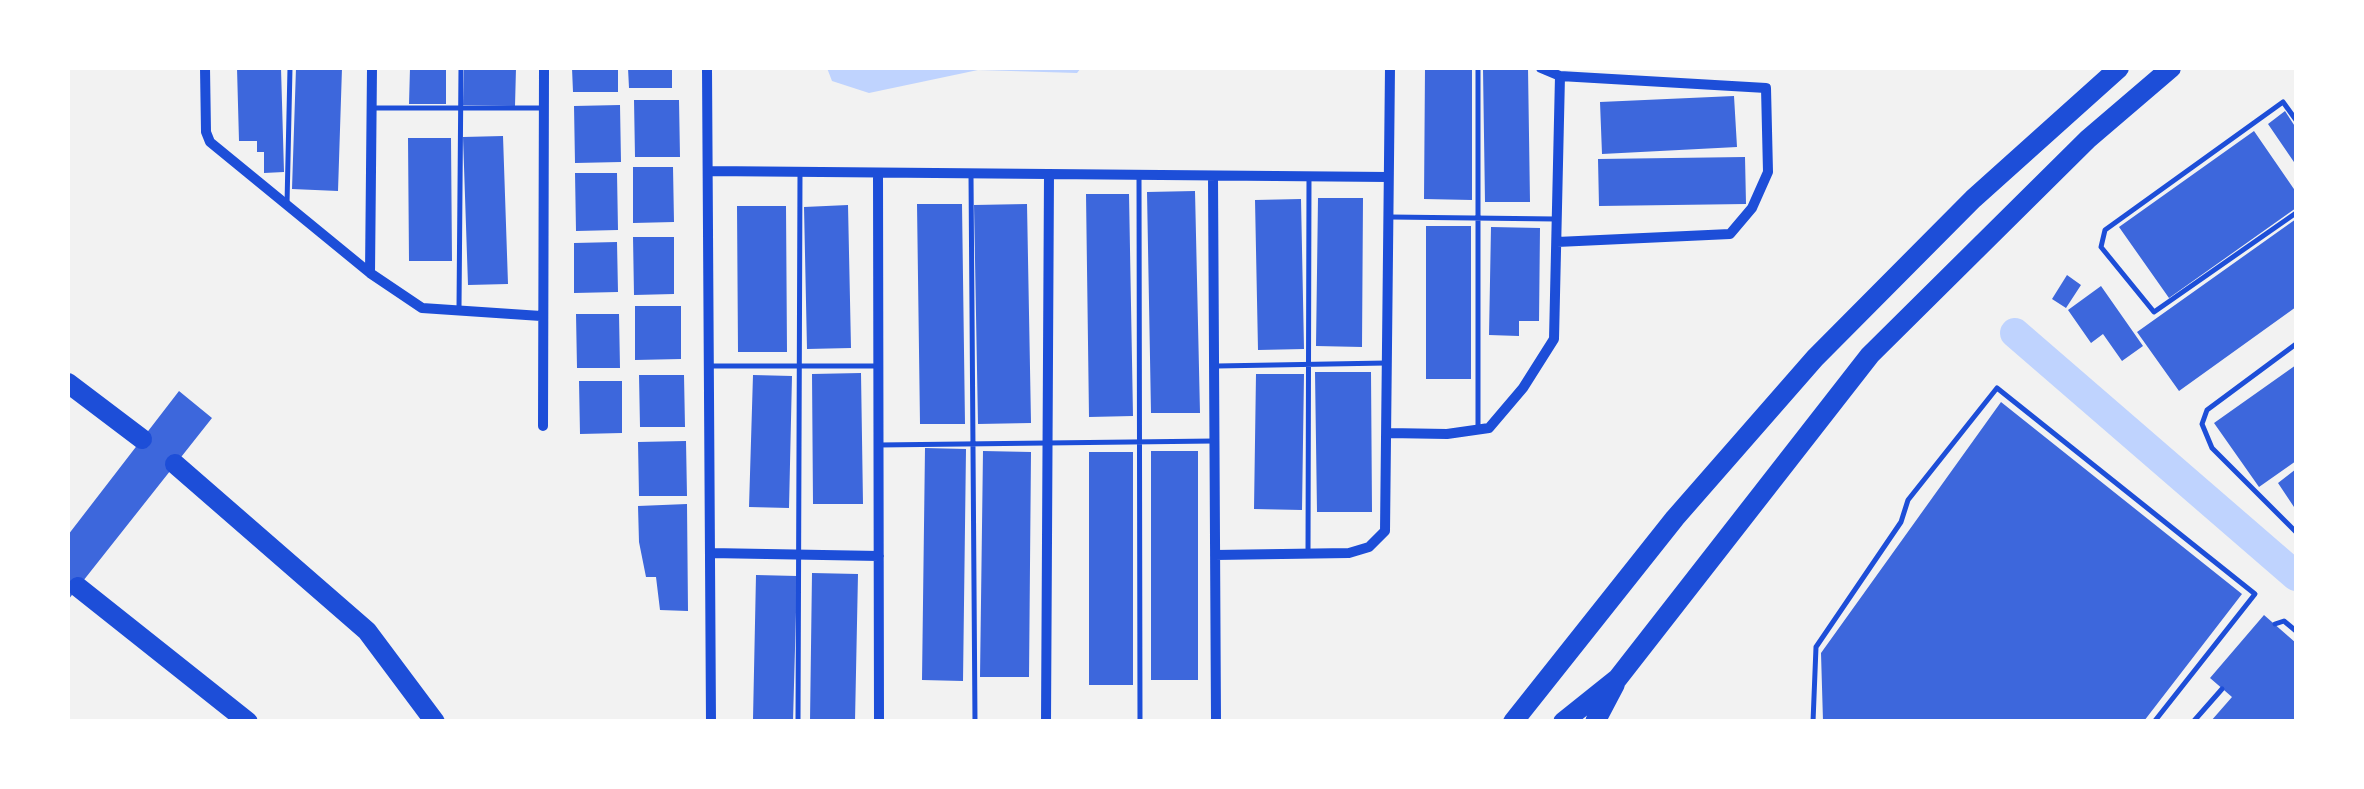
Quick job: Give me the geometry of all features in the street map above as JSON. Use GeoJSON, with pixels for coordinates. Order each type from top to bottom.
{"type":"FeatureCollection","features":[{"type":"Feature","properties":{"kind":"highway"},"geometry":{"type":"LineString","coordinates":[[1514,722],[1675,518],[1815,358],[1974,199],[2119,68]]}},
{"type":"Feature","properties":{"kind":"highway"},"geometry":{"type":"LineString","coordinates":[[1596,722],[1618,678],[1870,355],[2088,139],[2171,68]]}},
{"type":"Feature","properties":{"kind":"highway"},"geometry":{"type":"LineString","coordinates":[[68,383],[142,439]]}},
{"type":"Feature","properties":{"kind":"highway"},"geometry":{"type":"LineString","coordinates":[[175,464],[367,631],[434,722]]}},
{"type":"Feature","properties":{"kind":"highway"},"geometry":{"type":"LineString","coordinates":[[78,587],[248,722]]}},
{"type":"Feature","properties":{"kind":"highway"},"geometry":{"type":"LineString","coordinates":[[1563,722],[1618,678]]}},
{"type":"Feature","properties":{"kind":"street"},"geometry":{"type":"LineString","coordinates":[[205,68],[206,132],[210,142],[370,273],[422,308],[542,316]]}},
{"type":"Feature","properties":{"kind":"street"},"geometry":{"type":"LineString","coordinates":[[370,273],[372,68]]}},
{"type":"Feature","properties":{"kind":"street"},"geometry":{"type":"LineString","coordinates":[[542,426],[544,68]]}},
{"type":"Feature","properties":{"kind":"street"},"geometry":{"type":"LineString","coordinates":[[708,68],[711,722]]}},
{"type":"Feature","properties":{"kind":"street"},"geometry":{"type":"LineString","coordinates":[[1215,555],[1349,553],[1369,547],[1385,531],[1390,68]]}},
{"type":"Feature","properties":{"kind":"street"},"geometry":{"type":"LineString","coordinates":[[1541,68],[1560,76],[1766,88],[1768,172],[1752,208],[1730,234],[1557,242]]}},
{"type":"Feature","properties":{"kind":"street"},"geometry":{"type":"LineString","coordinates":[[1388,433],[1447,434],[1488,428],[1523,388],[1554,339],[1560,76]]}},
{"type":"Feature","properties":{"kind":"street"},"geometry":{"type":"LineString","coordinates":[[708,172],[1388,177]]}},
{"type":"Feature","properties":{"kind":"street"},"geometry":{"type":"LineString","coordinates":[[878,173],[879,721],[890,722]]}},
{"type":"Feature","properties":{"kind":"street"},"geometry":{"type":"LineString","coordinates":[[1046,722],[1049,174]]}},
{"type":"Feature","properties":{"kind":"street"},"geometry":{"type":"LineString","coordinates":[[1213,176],[1216,722]]}},
{"type":"Feature","properties":{"kind":"street"},"geometry":{"type":"LineString","coordinates":[[710,552],[879,556]]}},
{"type":"Feature","properties":{"kind":"lane"},"geometry":{"type":"LineString","coordinates":[[287,206],[290,68]]}},
{"type":"Feature","properties":{"kind":"lane"},"geometry":{"type":"LineString","coordinates":[[459,311],[461,68]]}},
{"type":"Feature","properties":{"kind":"lane"},"geometry":{"type":"LineString","coordinates":[[1478,68],[1478,430]]}},
{"type":"Feature","properties":{"kind":"lane"},"geometry":{"type":"LineString","coordinates":[[2296,120],[2283,102],[2105,230],[2101,247],[2154,312],[2296,213]]}},
{"type":"Feature","properties":{"kind":"lane"},"geometry":{"type":"LineString","coordinates":[[372,108],[544,108]]}},
{"type":"Feature","properties":{"kind":"lane"},"geometry":{"type":"LineString","coordinates":[[798,722],[800,172]]}},
{"type":"Feature","properties":{"kind":"lane"},"geometry":{"type":"LineString","coordinates":[[971,174],[975,722]]}},
{"type":"Feature","properties":{"kind":"lane"},"geometry":{"type":"LineString","coordinates":[[1139,175],[1140,722]]}},
{"type":"Feature","properties":{"kind":"lane"},"geometry":{"type":"LineString","coordinates":[[1308,554],[1309,176]]}},
{"type":"Feature","properties":{"kind":"lane"},"geometry":{"type":"LineString","coordinates":[[1388,217],[1556,219]]}},
{"type":"Feature","properties":{"kind":"lane"},"geometry":{"type":"LineString","coordinates":[[2296,344],[2207,410],[2202,424],[2212,448],[2296,532]]}},
{"type":"Feature","properties":{"kind":"lane"},"geometry":{"type":"LineString","coordinates":[[1214,366],[1387,362]]}},
{"type":"Feature","properties":{"kind":"lane"},"geometry":{"type":"LineString","coordinates":[[709,366],[878,366]]}},
{"type":"Feature","properties":{"kind":"lane"},"geometry":{"type":"LineString","coordinates":[[1813,722],[1816,647],[1901,522],[1908,500],[1997,388],[2254,594],[2154,722]]}},
{"type":"Feature","properties":{"kind":"lane"},"geometry":{"type":"LineString","coordinates":[[879,445],[1214,442]]}},
{"type":"Feature","properties":{"kind":"lane"},"geometry":{"type":"LineString","coordinates":[[2275,624],[2284,621],[2296,631]]}},
{"type":"Feature","properties":{"kind":"lane"},"geometry":{"type":"LineString","coordinates":[[2193,722],[2222,688]]}},
{"type":"Feature","properties":{"kind":"water"},"geometry":{"type":"Polygon","coordinates":[[[827,68],[1081,68],[1077,73],[978,70],[869,93],[832,81],[827,68]]]}},
{"type":"Feature","properties":{"kind":"building"},"geometry":{"type":"Polygon","coordinates":[[[237,68],[281,68],[284,172],[264,173],[264,152],[257,152],[257,141],[239,141],[237,68]]]}},
{"type":"Feature","properties":{"kind":"building"},"geometry":{"type":"Polygon","coordinates":[[[296,68],[342,68],[338,191],[292,189],[296,68]]]}},
{"type":"Feature","properties":{"kind":"building"},"geometry":{"type":"Polygon","coordinates":[[[410,68],[446,68],[446,104],[409,104],[410,68]]]}},
{"type":"Feature","properties":{"kind":"building"},"geometry":{"type":"Polygon","coordinates":[[[464,68],[516,68],[515,106],[463,105],[464,68]]]}},
{"type":"Feature","properties":{"kind":"building"},"geometry":{"type":"Polygon","coordinates":[[[572,68],[618,68],[618,92],[573,92],[572,68]]]}},
{"type":"Feature","properties":{"kind":"building"},"geometry":{"type":"Polygon","coordinates":[[[628,68],[672,68],[672,88],[629,88],[628,68]]]}},
{"type":"Feature","properties":{"kind":"building"},"geometry":{"type":"Polygon","coordinates":[[[1425,68],[1472,68],[1472,200],[1424,199],[1425,68]]]}},
{"type":"Feature","properties":{"kind":"building"},"geometry":{"type":"Polygon","coordinates":[[[1528,68],[1530,202],[1485,202],[1483,69],[1528,68]]]}},
{"type":"Feature","properties":{"kind":"building"},"geometry":{"type":"Polygon","coordinates":[[[1734,96],[1737,147],[1602,154],[1600,102],[1734,96]]]}},
{"type":"Feature","properties":{"kind":"building"},"geometry":{"type":"Polygon","coordinates":[[[634,100],[679,100],[680,157],[635,157],[634,100]]]}},
{"type":"Feature","properties":{"kind":"building"},"geometry":{"type":"Polygon","coordinates":[[[620,105],[621,162],[575,163],[574,106],[620,105]]]}},
{"type":"Feature","properties":{"kind":"building"},"geometry":{"type":"Polygon","coordinates":[[[2285,111],[2296,128],[2296,165],[2268,124],[2285,111]]]}},
{"type":"Feature","properties":{"kind":"building"},"geometry":{"type":"Polygon","coordinates":[[[2254,131],[2296,192],[2296,208],[2169,298],[2119,227],[2254,131]]]}},
{"type":"Feature","properties":{"kind":"building"},"geometry":{"type":"Polygon","coordinates":[[[503,136],[508,284],[468,285],[463,137],[503,136]]]}},
{"type":"Feature","properties":{"kind":"building"},"geometry":{"type":"Polygon","coordinates":[[[408,138],[451,138],[452,261],[409,261],[408,138]]]}},
{"type":"Feature","properties":{"kind":"building"},"geometry":{"type":"Polygon","coordinates":[[[1745,157],[1746,204],[1599,206],[1598,159],[1745,157]]]}},
{"type":"Feature","properties":{"kind":"building"},"geometry":{"type":"Polygon","coordinates":[[[633,167],[673,167],[674,222],[633,223],[633,167]]]}},
{"type":"Feature","properties":{"kind":"building"},"geometry":{"type":"Polygon","coordinates":[[[575,173],[617,173],[618,230],[576,231],[575,173]]]}},
{"type":"Feature","properties":{"kind":"building"},"geometry":{"type":"Polygon","coordinates":[[[1195,191],[1200,413],[1151,413],[1147,192],[1195,191]]]}},
{"type":"Feature","properties":{"kind":"building"},"geometry":{"type":"Polygon","coordinates":[[[1086,194],[1129,194],[1133,416],[1089,417],[1086,194]]]}},
{"type":"Feature","properties":{"kind":"building"},"geometry":{"type":"Polygon","coordinates":[[[1318,198],[1363,198],[1362,347],[1316,346],[1318,198]]]}},
{"type":"Feature","properties":{"kind":"building"},"geometry":{"type":"Polygon","coordinates":[[[1301,199],[1304,349],[1258,350],[1255,200],[1301,199]]]}},
{"type":"Feature","properties":{"kind":"building"},"geometry":{"type":"Polygon","coordinates":[[[917,204],[962,204],[965,424],[920,424],[917,204]]]}},
{"type":"Feature","properties":{"kind":"building"},"geometry":{"type":"Polygon","coordinates":[[[1027,204],[1031,423],[978,424],[974,205],[1027,204]]]}},
{"type":"Feature","properties":{"kind":"building"},"geometry":{"type":"Polygon","coordinates":[[[848,205],[851,348],[807,349],[804,207],[848,205]]]}},
{"type":"Feature","properties":{"kind":"building"},"geometry":{"type":"Polygon","coordinates":[[[737,206],[786,206],[787,352],[738,352],[737,206]]]}},
{"type":"Feature","properties":{"kind":"building"},"geometry":{"type":"Polygon","coordinates":[[[2296,219],[2296,307],[2179,391],[2137,332],[2296,219]]]}},
{"type":"Feature","properties":{"kind":"building"},"geometry":{"type":"Polygon","coordinates":[[[1426,226],[1471,226],[1471,379],[1426,379],[1426,226]]]}},
{"type":"Feature","properties":{"kind":"building"},"geometry":{"type":"Polygon","coordinates":[[[1491,227],[1540,228],[1539,321],[1519,321],[1519,336],[1489,335],[1491,227]]]}},
{"type":"Feature","properties":{"kind":"building"},"geometry":{"type":"Polygon","coordinates":[[[633,237],[674,237],[674,294],[634,295],[633,237]]]}},
{"type":"Feature","properties":{"kind":"building"},"geometry":{"type":"Polygon","coordinates":[[[617,242],[618,292],[574,293],[574,243],[617,242]]]}},
{"type":"Feature","properties":{"kind":"building"},"geometry":{"type":"Polygon","coordinates":[[[2067,275],[2081,285],[2066,308],[2052,299],[2067,275]]]}},
{"type":"Feature","properties":{"kind":"building"},"geometry":{"type":"Polygon","coordinates":[[[2101,286],[2143,346],[2122,361],[2103,334],[2091,343],[2068,310],[2101,286]]]}},
{"type":"Feature","properties":{"kind":"building"},"geometry":{"type":"Polygon","coordinates":[[[635,306],[681,306],[681,359],[635,360],[635,306]]]}},
{"type":"Feature","properties":{"kind":"building"},"geometry":{"type":"Polygon","coordinates":[[[576,314],[619,314],[620,368],[577,368],[576,314]]]}},
{"type":"Feature","properties":{"kind":"building"},"geometry":{"type":"Polygon","coordinates":[[[2296,365],[2296,461],[2259,487],[2214,423],[2296,365]]]}},
{"type":"Feature","properties":{"kind":"building"},"geometry":{"type":"Polygon","coordinates":[[[1315,372],[1371,372],[1372,512],[1317,512],[1315,372]]]}},
{"type":"Feature","properties":{"kind":"building"},"geometry":{"type":"Polygon","coordinates":[[[861,373],[863,504],[813,504],[812,374],[861,373]]]}},
{"type":"Feature","properties":{"kind":"building"},"geometry":{"type":"Polygon","coordinates":[[[1256,374],[1304,374],[1302,510],[1254,509],[1256,374]]]}},
{"type":"Feature","properties":{"kind":"building"},"geometry":{"type":"Polygon","coordinates":[[[639,375],[684,375],[685,427],[640,427],[639,375]]]}},
{"type":"Feature","properties":{"kind":"building"},"geometry":{"type":"Polygon","coordinates":[[[753,375],[792,376],[789,508],[749,507],[753,375]]]}},
{"type":"Feature","properties":{"kind":"building"},"geometry":{"type":"Polygon","coordinates":[[[579,381],[622,381],[622,433],[580,434],[579,381]]]}},
{"type":"Feature","properties":{"kind":"building"},"geometry":{"type":"Polygon","coordinates":[[[179,391],[212,418],[68,600],[68,535],[179,391]]]}},
{"type":"Feature","properties":{"kind":"building"},"geometry":{"type":"Polygon","coordinates":[[[2001,402],[2242,594],[2144,721],[1823,721],[1821,653],[2001,402]]]}},
{"type":"Feature","properties":{"kind":"building"},"geometry":{"type":"Polygon","coordinates":[[[686,441],[687,496],[639,496],[638,442],[686,441]]]}},
{"type":"Feature","properties":{"kind":"building"},"geometry":{"type":"Polygon","coordinates":[[[925,448],[966,449],[963,681],[922,680],[925,448]]]}},
{"type":"Feature","properties":{"kind":"building"},"geometry":{"type":"Polygon","coordinates":[[[983,451],[1031,452],[1029,677],[980,677],[983,451]]]}},
{"type":"Feature","properties":{"kind":"building"},"geometry":{"type":"Polygon","coordinates":[[[1151,451],[1198,451],[1198,680],[1151,680],[1151,451]]]}},
{"type":"Feature","properties":{"kind":"building"},"geometry":{"type":"Polygon","coordinates":[[[1089,452],[1133,452],[1133,685],[1089,685],[1089,452]]]}},
{"type":"Feature","properties":{"kind":"building"},"geometry":{"type":"Polygon","coordinates":[[[2296,469],[2296,510],[2278,483],[2296,469]]]}},
{"type":"Feature","properties":{"kind":"building"},"geometry":{"type":"Polygon","coordinates":[[[687,504],[688,611],[660,610],[656,577],[646,577],[639,542],[638,506],[687,504]]]}},
{"type":"Feature","properties":{"kind":"building"},"geometry":{"type":"Polygon","coordinates":[[[812,573],[858,574],[855,721],[810,721],[812,573]]]}},
{"type":"Feature","properties":{"kind":"building"},"geometry":{"type":"Polygon","coordinates":[[[756,575],[797,576],[793,721],[753,719],[756,575]]]}},
{"type":"Feature","properties":{"kind":"building"},"geometry":{"type":"Polygon","coordinates":[[[2264,615],[2296,643],[2296,721],[2211,721],[2232,697],[2210,678],[2264,615]]]}},
{"type":"Feature","properties":{"kind":"waterway"},"geometry":{"type":"LineString","coordinates":[[2015,333],[2296,576]]}}]}
